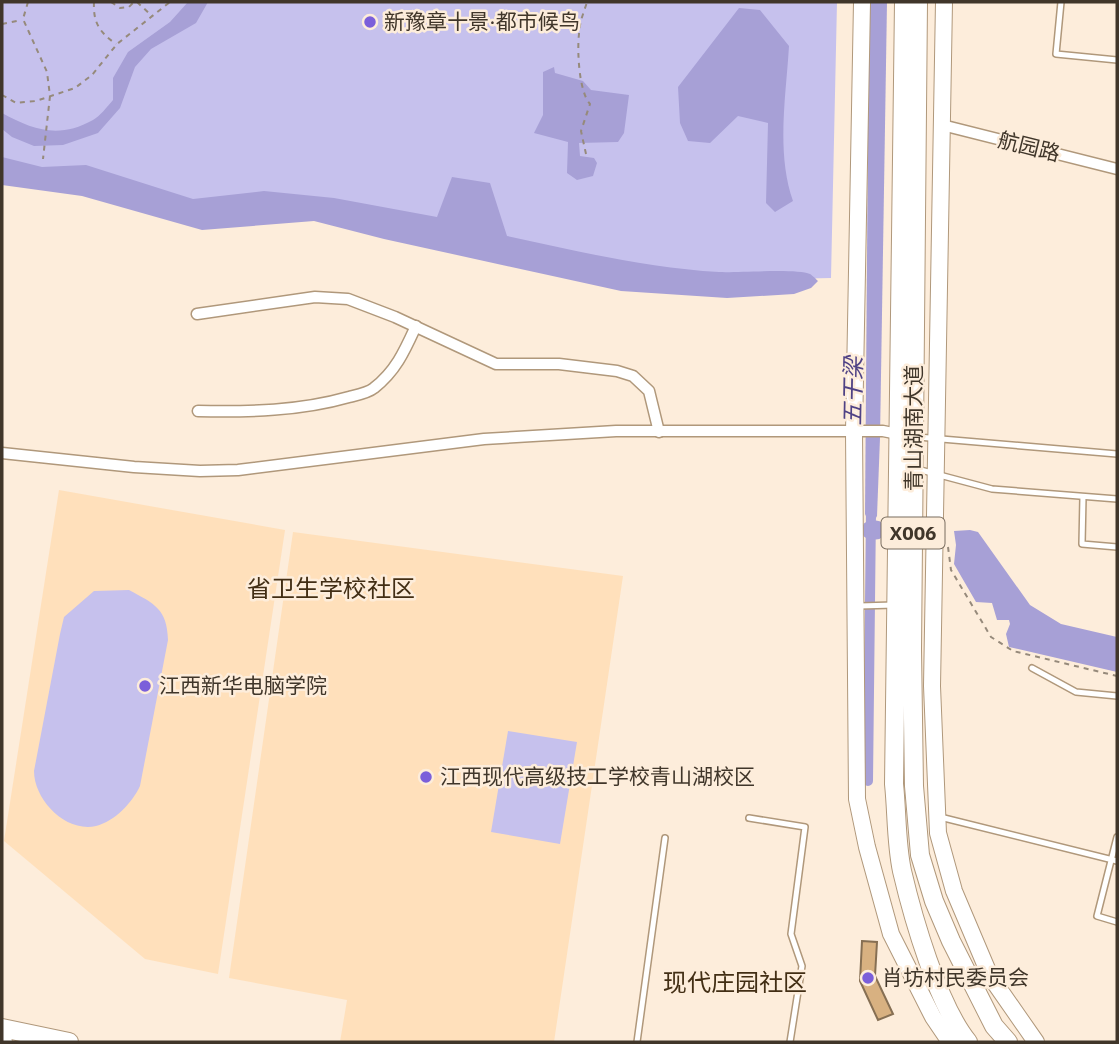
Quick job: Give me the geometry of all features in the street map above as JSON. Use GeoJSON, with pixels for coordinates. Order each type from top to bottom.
{"type":"FeatureCollection","features":[{"type":"Feature","properties":{"kind":"main road"},"geometry":{"type":"LineString","coordinates":[[862,2],[856,432],[857,800],[891,934],[944,1018],[950,1042]]}},
{"type":"Feature","properties":{"kind":"main road","name":"青山湖南大道"},"geometry":{"type":"LineString","coordinates":[[904,2],[899,434],[914,468],[914,786],[920,855],[934,901],[951,941],[995,1026],[1008,1042]]}},
{"type":"Feature","properties":{"kind":"main road","name":"青山湖南大道"},"geometry":{"type":"LineString","coordinates":[[918,2],[890,605],[894,784],[902,869],[926,956],[944,1018],[968,1042]]}},
{"type":"Feature","properties":{"kind":"main road"},"geometry":{"type":"LineString","coordinates":[[944,2],[932,686],[938,833],[954,891],[990,976],[1036,1042]]}},
{"type":"Feature","properties":{"kind":"main road"},"geometry":{"type":"LineString","coordinates":[[2,1028],[69,1042]]}},
{"type":"Feature","properties":{"kind":"street","name":"航园路"},"geometry":{"type":"LineString","coordinates":[[942,125],[1117,169]]}},
{"type":"Feature","properties":{"kind":"street"},"geometry":{"type":"LineString","coordinates":[[197,314],[315,297],[348,299],[416,326],[496,364],[559,364],[617,371],[633,376],[649,391],[659,432]]}},
{"type":"Feature","properties":{"kind":"street"},"geometry":{"type":"LineString","coordinates":[[198,411],[254,412],[294,408],[339,400],[372,390],[396,368],[416,326]]}},
{"type":"Feature","properties":{"kind":"street"},"geometry":{"type":"LineString","coordinates":[[2,453],[134,467],[213,471],[484,439],[616,431],[899,434]]}},
{"type":"Feature","properties":{"kind":"lane"},"geometry":{"type":"LineString","coordinates":[[1061,2],[1056,54],[1117,60]]}},
{"type":"Feature","properties":{"kind":"lane"},"geometry":{"type":"LineString","coordinates":[[899,434],[1117,454]]}},
{"type":"Feature","properties":{"kind":"lane"},"geometry":{"type":"LineString","coordinates":[[914,468],[992,489],[1117,499]]}},
{"type":"Feature","properties":{"kind":"lane"},"geometry":{"type":"LineString","coordinates":[[1083,497],[1082,544],[1117,547]]}},
{"type":"Feature","properties":{"kind":"lane"},"geometry":{"type":"LineString","coordinates":[[857,607],[890,605]]}},
{"type":"Feature","properties":{"kind":"lane"},"geometry":{"type":"LineString","coordinates":[[1032,668],[1076,692],[1117,696]]}},
{"type":"Feature","properties":{"kind":"lane"},"geometry":{"type":"LineString","coordinates":[[937,816],[1114,860]]}},
{"type":"Feature","properties":{"kind":"lane"},"geometry":{"type":"LineString","coordinates":[[749,818],[806,827],[791,934],[802,966],[790,1042]]}},
{"type":"Feature","properties":{"kind":"lane"},"geometry":{"type":"LineString","coordinates":[[1117,837],[1114,860],[1097,916],[1117,922]]}},
{"type":"Feature","properties":{"kind":"lane"},"geometry":{"type":"LineString","coordinates":[[637,1042],[665,838]]}},
{"type":"Feature","properties":{"kind":"path"},"geometry":{"type":"LineString","coordinates":[[28,2],[23,19],[47,72],[50,96],[43,159]]}},
{"type":"Feature","properties":{"kind":"path"},"geometry":{"type":"LineString","coordinates":[[94,2],[93,16],[96,25],[103,35],[117,44]]}},
{"type":"Feature","properties":{"kind":"path"},"geometry":{"type":"LineString","coordinates":[[111,2],[120,8],[130,7],[136,2],[153,17]]}},
{"type":"Feature","properties":{"kind":"path"},"geometry":{"type":"LineString","coordinates":[[2,95],[16,103],[36,101],[75,88],[92,75],[117,44],[170,2]]}},
{"type":"Feature","properties":{"kind":"path"},"geometry":{"type":"LineString","coordinates":[[586,153],[581,131],[590,104],[585,99],[580,76],[579,32],[587,2]]}},
{"type":"Feature","properties":{"kind":"path"},"geometry":{"type":"LineString","coordinates":[[2,24],[23,19]]}},
{"type":"Feature","properties":{"kind":"path"},"geometry":{"type":"LineString","coordinates":[[948,546],[951,570],[990,637],[1013,651],[1117,676]]}},
{"type":"Feature","properties":{"kind":"shaded area"},"geometry":{"type":"Polygon","coordinates":[[[2,2],[837,2],[831,278],[634,282],[310,205],[208,213],[2,174],[2,2]]]}},
{"type":"Feature","properties":{"kind":"shaded area"},"geometry":{"type":"Polygon","coordinates":[[[188,2],[208,2],[196,23],[151,49],[135,67],[120,108],[98,133],[63,145],[34,146],[12,137],[2,129],[2,113],[35,128],[57,131],[81,126],[96,118],[113,100],[113,78],[128,52],[170,22],[188,2]]]}},
{"type":"Feature","properties":{"kind":"shaded area"},"geometry":{"type":"Polygon","coordinates":[[[869,2],[887,2],[880,438],[877,516],[871,527],[865,514],[869,2]]]}},
{"type":"Feature","properties":{"kind":"shaded area"},"geometry":{"type":"Polygon","coordinates":[[[739,8],[760,10],[789,46],[783,144],[793,201],[775,212],[766,203],[768,123],[738,116],[710,143],[688,141],[680,123],[678,87],[739,8]]]}},
{"type":"Feature","properties":{"kind":"shaded area"},"geometry":{"type":"Polygon","coordinates":[[[554,67],[555,73],[583,81],[591,90],[629,95],[624,133],[618,142],[579,143],[580,156],[594,158],[597,163],[593,176],[577,180],[567,173],[568,142],[534,133],[543,115],[543,72],[554,67]]]}},
{"type":"Feature","properties":{"kind":"shaded area"},"geometry":{"type":"Polygon","coordinates":[[[2,157],[42,167],[86,165],[193,199],[264,191],[334,198],[437,217],[452,177],[490,183],[507,236],[665,267],[719,272],[803,272],[818,281],[811,288],[794,294],[727,298],[621,291],[314,221],[202,230],[82,196],[2,185],[2,157]]]}},
{"type":"Feature","properties":{"kind":"shaded area","name":"江西新华电脑学院"},"geometry":{"type":"Polygon","coordinates":[[[59,490],[285,530],[218,974],[145,959],[4,841],[59,490]]]}},
{"type":"Feature","properties":{"kind":"shaded area"},"geometry":{"type":"Polygon","coordinates":[[[954,531],[978,532],[1030,605],[1061,624],[1117,637],[1117,672],[1009,647],[1006,634],[1009,620],[997,620],[992,603],[976,602],[954,564],[954,531]]]}},
{"type":"Feature","properties":{"kind":"shaded area","name":"江西现代高级技工学校青山湖校区"},"geometry":{"type":"Polygon","coordinates":[[[293,532],[623,576],[554,1042],[340,1042],[347,1000],[229,978],[293,532]]]}},
{"type":"Feature","properties":{"kind":"shaded area"},"geometry":{"type":"Polygon","coordinates":[[[129,590],[146,599],[162,614],[168,640],[140,786],[128,805],[116,816],[103,824],[85,827],[63,819],[54,812],[39,793],[34,771],[64,617],[94,591],[129,590]]]}},
{"type":"Feature","properties":{"kind":"shaded area"},"geometry":{"type":"Polygon","coordinates":[[[508,731],[577,742],[560,844],[491,832],[508,731]]]}},
{"type":"Feature","properties":{"kind":"building","name":"肖坊村民委员会"},"geometry":{"type":"Polygon","coordinates":[[[862,941],[877,942],[875,976],[893,1014],[878,1020],[860,981],[862,941]]]}},
{"type":"Feature","properties":{"kind":"waterway","name":"五干梁"},"geometry":{"type":"LineString","coordinates":[[868,781],[871,512]]}},
{"type":"Feature","properties":{"kind":"waterway","name":"五干梁"},"geometry":{"type":"LineString","coordinates":[[871,530],[876,530]]}},
{"type":"Feature","properties":{"kind":"place","name":"新豫章十景·都市候鸟"},"geometry":{"type":"Point","coordinates":[370,22]}},
{"type":"Feature","properties":{"kind":"place","name":"江西新华电脑学院"},"geometry":{"type":"Point","coordinates":[145,686]}},
{"type":"Feature","properties":{"kind":"place","name":"江西现代高级技工学校青山湖校区"},"geometry":{"type":"Point","coordinates":[426,777]}},
{"type":"Feature","properties":{"kind":"place","name":"肖坊村民委员会"},"geometry":{"type":"Point","coordinates":[868,978]}},
{"type":"Feature","properties":{"kind":"district","name":"省卫生学校社区"},"geometry":{"type":"Point","coordinates":[331,589]}},
{"type":"Feature","properties":{"kind":"district","name":"现代庄园社区"},"geometry":{"type":"Point","coordinates":[735,983]}}]}
